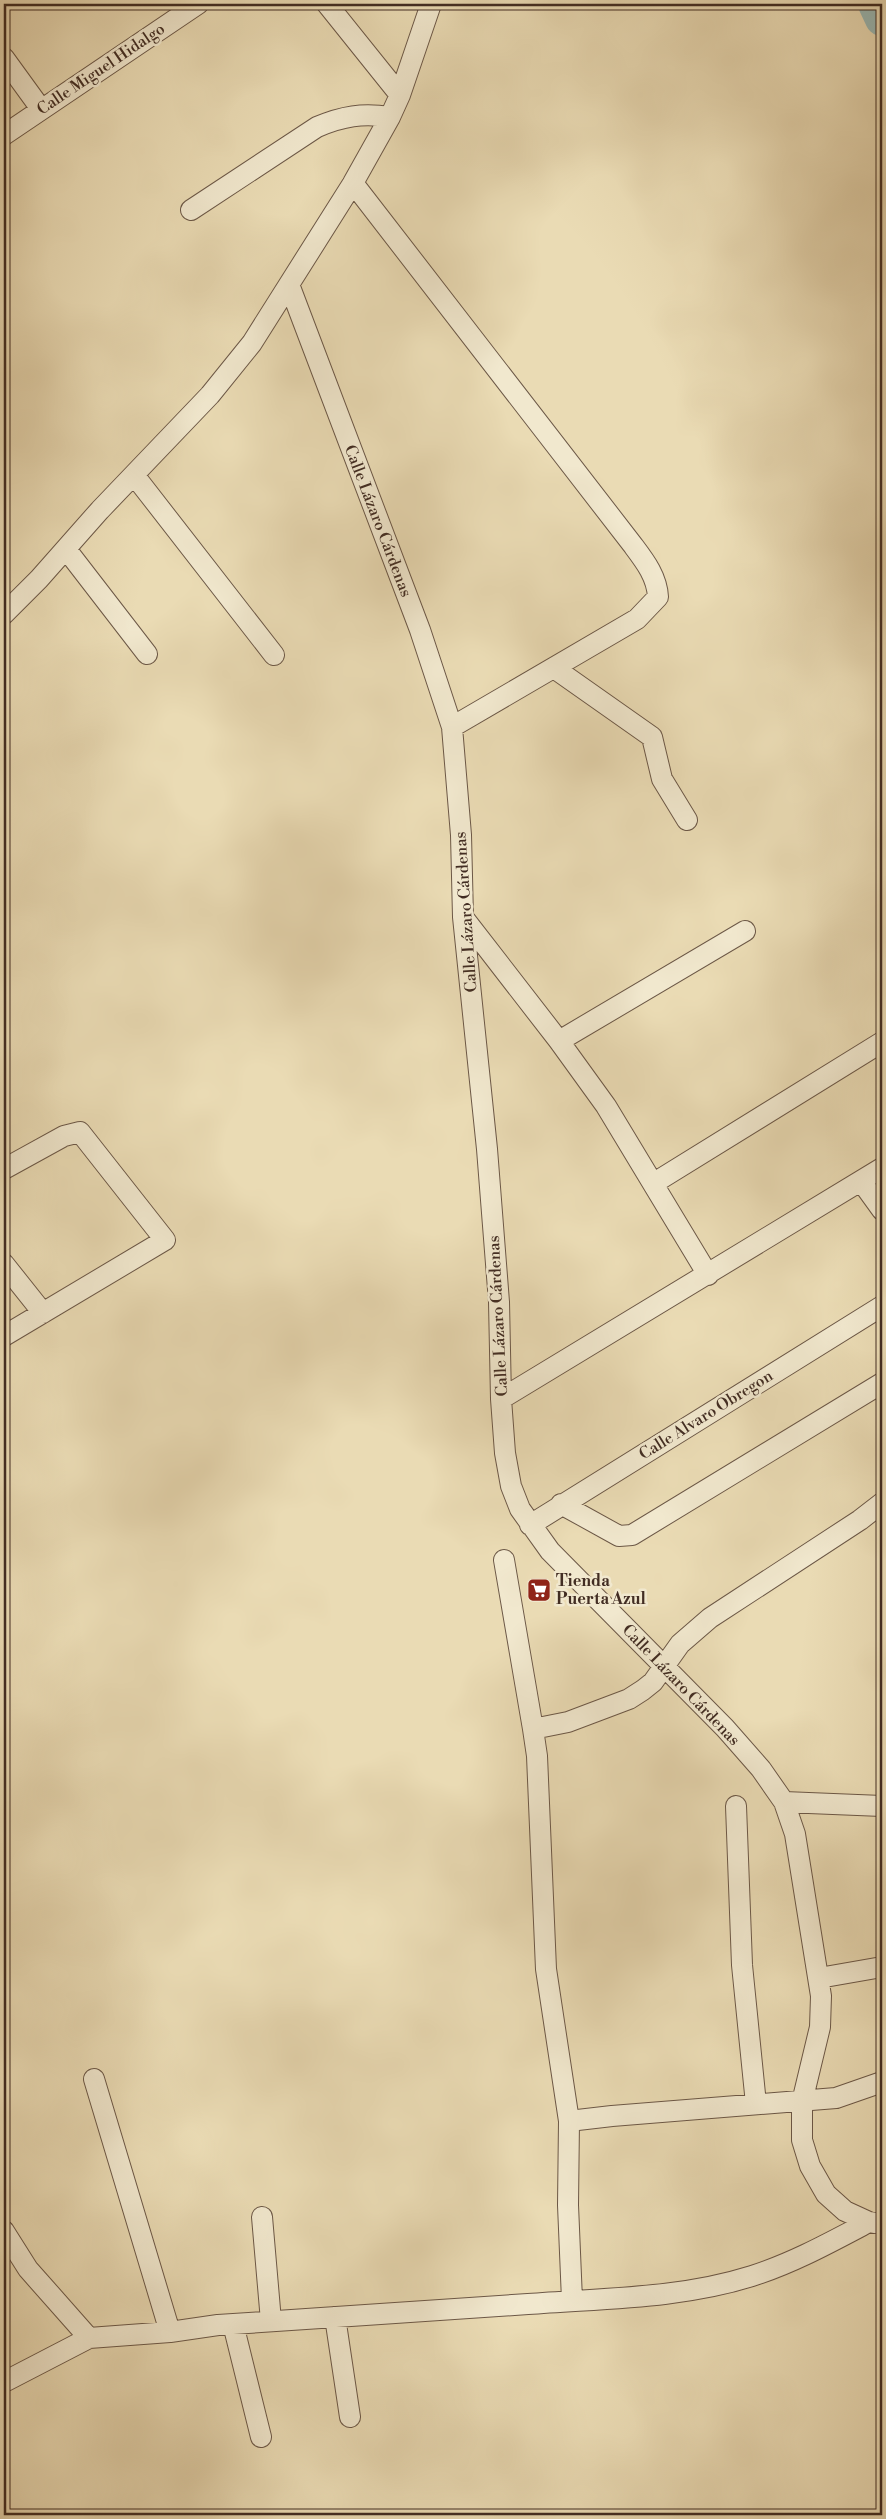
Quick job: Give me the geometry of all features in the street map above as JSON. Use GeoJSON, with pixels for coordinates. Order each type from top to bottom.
{"type":"FeatureCollection","features":[{"type":"Feature","properties":{"kind":"street","name":"Calle Miguel Hidalgo"},"geometry":{"type":"LineString","coordinates":[[4,135],[41,108],[198,4]]}},
{"type":"Feature","properties":{"kind":"street"},"geometry":{"type":"LineString","coordinates":[[327,4],[400,96]]}},
{"type":"Feature","properties":{"kind":"street"},"geometry":{"type":"LineString","coordinates":[[4,614],[210,395],[252,343],[290,287],[353,183],[390,117],[400,96],[431,4]]}},
{"type":"Feature","properties":{"kind":"street"},"geometry":{"type":"LineString","coordinates":[[4,58],[41,108]]}},
{"type":"Feature","properties":{"kind":"street"},"geometry":{"type":"LineString","coordinates":[[191,210],[317,127],[338,118],[354,115],[390,117]]}},
{"type":"Feature","properties":{"kind":"street"},"geometry":{"type":"LineString","coordinates":[[353,183],[632,544],[649,568],[657,587],[658,598],[637,619],[452,727]]}},
{"type":"Feature","properties":{"kind":"street","name":"Calle Lázaro Cárdenas"},"geometry":{"type":"LineString","coordinates":[[290,287],[420,630],[452,727],[461,835],[463,917],[487,1149],[499,1302],[505,1453],[511,1486],[520,1509],[550,1552],[725,1728],[784,1802],[795,1834],[819,1978],[820,2027],[802,2102],[802,2140],[810,2166],[826,2194],[845,2211],[876,2223]]}},
{"type":"Feature","properties":{"kind":"street"},"geometry":{"type":"LineString","coordinates":[[134,475],[274,655]]}},
{"type":"Feature","properties":{"kind":"street"},"geometry":{"type":"LineString","coordinates":[[66,548],[148,654]]}},
{"type":"Feature","properties":{"kind":"street"},"geometry":{"type":"LineString","coordinates":[[554,668],[652,737],[662,779],[687,820]]}},
{"type":"Feature","properties":{"kind":"street"},"geometry":{"type":"LineString","coordinates":[[463,917],[559,1041],[606,1106],[708,1275]]}},
{"type":"Feature","properties":{"kind":"street"},"geometry":{"type":"LineString","coordinates":[[559,1041],[745,931]]}},
{"type":"Feature","properties":{"kind":"street"},"geometry":{"type":"LineString","coordinates":[[654,1183],[882,1042]]}},
{"type":"Feature","properties":{"kind":"street"},"geometry":{"type":"LineString","coordinates":[[4,1169],[64,1136],[80,1132],[165,1240],[4,1336]]}},
{"type":"Feature","properties":{"kind":"street"},"geometry":{"type":"LineString","coordinates":[[502,1399],[882,1168]]}},
{"type":"Feature","properties":{"kind":"street"},"geometry":{"type":"LineString","coordinates":[[861,1181],[882,1210]]}},
{"type":"Feature","properties":{"kind":"street"},"geometry":{"type":"LineString","coordinates":[[4,1264],[43,1313]]}},
{"type":"Feature","properties":{"kind":"street","name":"Calle Alvaro Obregon"},"geometry":{"type":"LineString","coordinates":[[530,1525],[882,1306]]}},
{"type":"Feature","properties":{"kind":"street"},"geometry":{"type":"LineString","coordinates":[[561,1504],[619,1536],[632,1534],[882,1383]]}},
{"type":"Feature","properties":{"kind":"street"},"geometry":{"type":"LineString","coordinates":[[533,1729],[568,1722],[628,1699],[653,1682],[680,1644],[710,1618],[882,1504]]}},
{"type":"Feature","properties":{"kind":"street"},"geometry":{"type":"LineString","coordinates":[[504,1560],[537,1756],[546,1969],[569,2122],[568,2205],[572,2300]]}},
{"type":"Feature","properties":{"kind":"street"},"geometry":{"type":"LineString","coordinates":[[784,1802],[882,1806]]}},
{"type":"Feature","properties":{"kind":"street"},"geometry":{"type":"LineString","coordinates":[[736,1806],[742,1965],[756,2104]]}},
{"type":"Feature","properties":{"kind":"street"},"geometry":{"type":"LineString","coordinates":[[819,1978],[882,1967]]}},
{"type":"Feature","properties":{"kind":"street"},"geometry":{"type":"LineString","coordinates":[[94,2079],[170,2332]]}},
{"type":"Feature","properties":{"kind":"street"},"geometry":{"type":"LineString","coordinates":[[569,2122],[612,2116],[836,2098],[882,2082]]}},
{"type":"Feature","properties":{"kind":"street"},"geometry":{"type":"LineString","coordinates":[[262,2217],[271,2321]]}},
{"type":"Feature","properties":{"kind":"street"},"geometry":{"type":"LineString","coordinates":[[4,2382],[90,2338],[170,2332],[271,2321],[572,2300],[644,2298],[702,2288],[753,2276],[876,2223]]}},
{"type":"Feature","properties":{"kind":"street"},"geometry":{"type":"LineString","coordinates":[[4,2231],[28,2269],[90,2338]]}},
{"type":"Feature","properties":{"kind":"street"},"geometry":{"type":"LineString","coordinates":[[335,2317],[350,2417]]}},
{"type":"Feature","properties":{"kind":"street"},"geometry":{"type":"LineString","coordinates":[[234,2324],[261,2438]]}},
{"type":"Feature","properties":{"kind":"waterway"},"geometry":{"type":"LineString","coordinates":[[875,4],[882,19]]}},
{"type":"Feature","properties":{"kind":"place","name":"Tienda Puerta Azul"},"geometry":{"type":"Point","coordinates":[539,1590]}}]}
